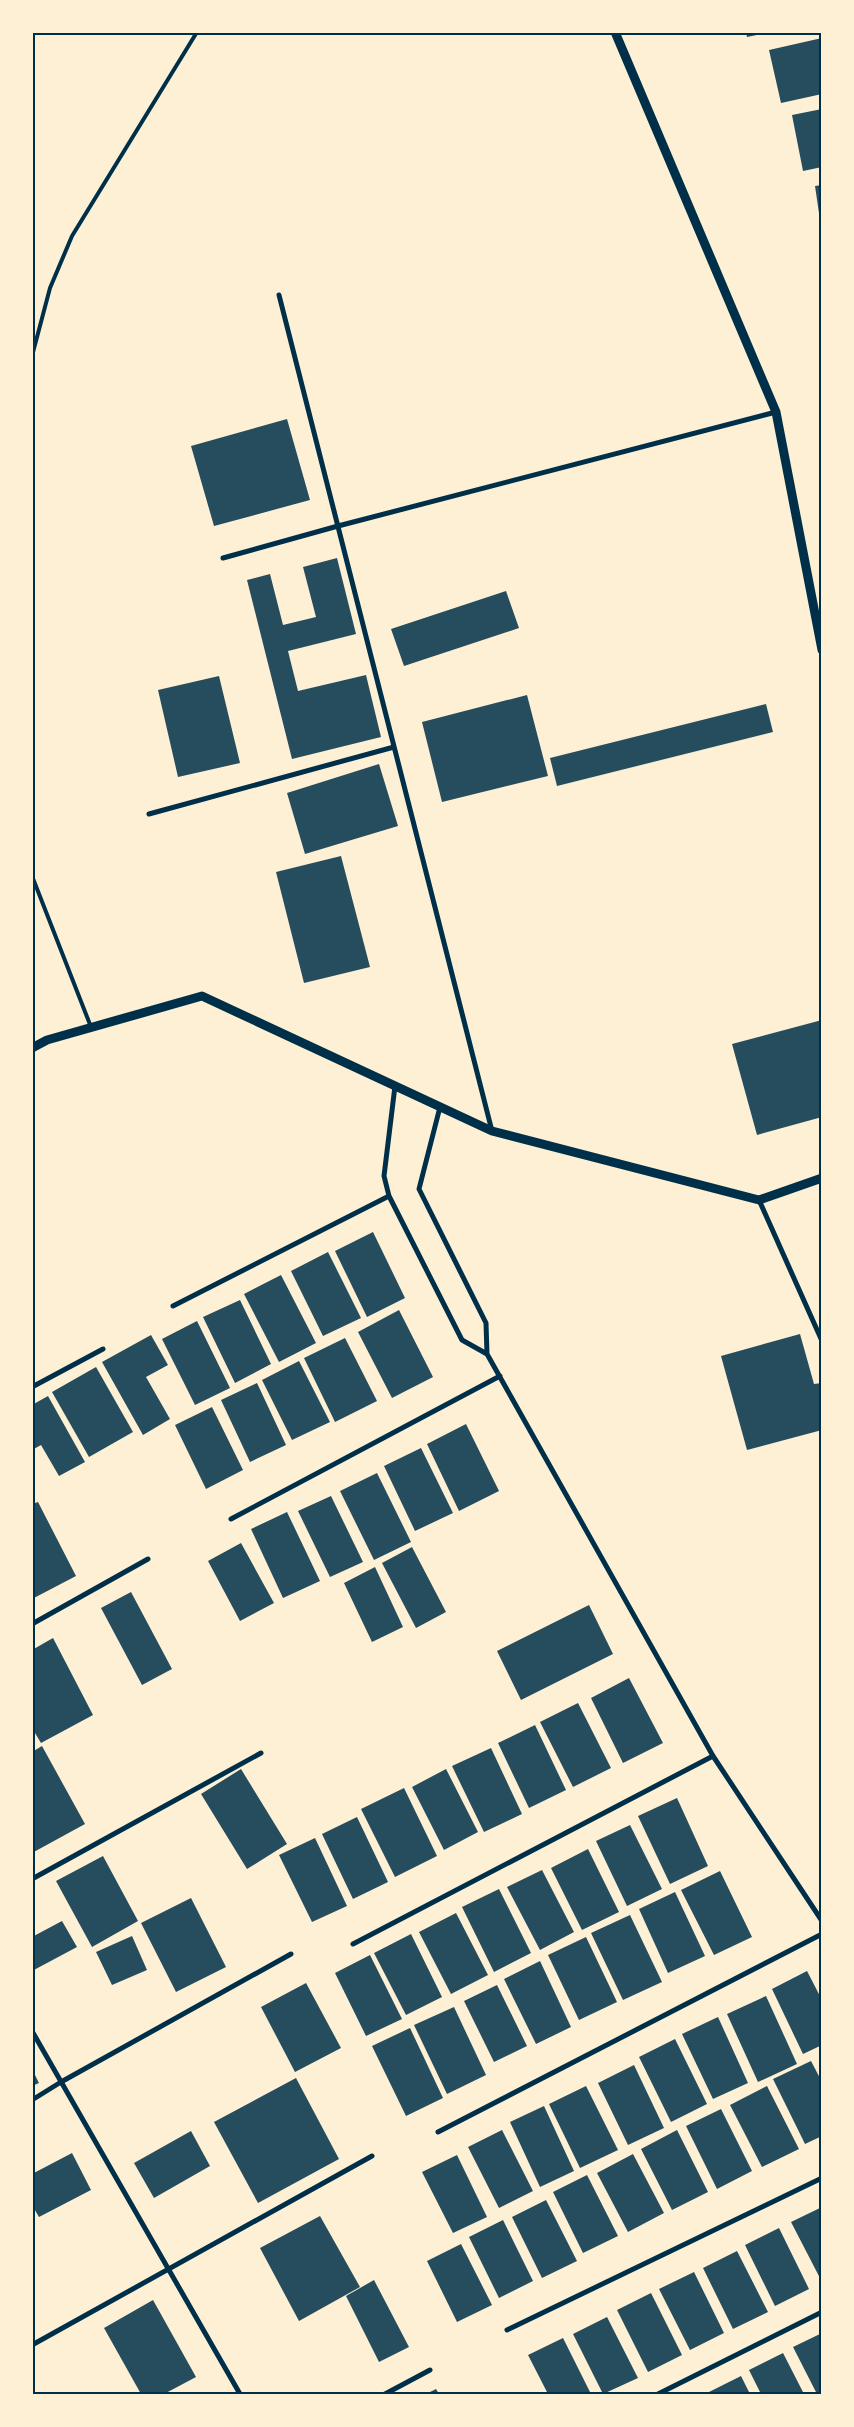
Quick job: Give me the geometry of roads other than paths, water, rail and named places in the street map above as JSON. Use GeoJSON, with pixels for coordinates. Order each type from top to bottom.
{"type":"FeatureCollection","features":[{"type":"Feature","properties":{"kind":"street"},"geometry":{"type":"LineString","coordinates":[[614,32],[776,412],[822,650]]}},
{"type":"Feature","properties":{"kind":"street"},"geometry":{"type":"LineString","coordinates":[[279,295],[492,1131]]}},
{"type":"Feature","properties":{"kind":"street"},"geometry":{"type":"LineString","coordinates":[[223,558],[338,526],[776,412]]}},
{"type":"Feature","properties":{"kind":"street"},"geometry":{"type":"LineString","coordinates":[[150,814],[394,747]]}},
{"type":"Feature","properties":{"kind":"street"},"geometry":{"type":"LineString","coordinates":[[32,1048],[47,1040],[202,996],[492,1131],[759,1200],[822,1178]]}},
{"type":"Feature","properties":{"kind":"street"},"geometry":{"type":"LineString","coordinates":[[394,1086],[384,1176],[389,1196],[462,1340],[487,1354]]}},
{"type":"Feature","properties":{"kind":"street"},"geometry":{"type":"LineString","coordinates":[[440,1107],[419,1189],[486,1323],[487,1354],[713,1756],[822,1921]]}},
{"type":"Feature","properties":{"kind":"street"},"geometry":{"type":"LineString","coordinates":[[173,1306],[389,1196]]}},
{"type":"Feature","properties":{"kind":"street"},"geometry":{"type":"LineString","coordinates":[[759,1200],[822,1341]]}},
{"type":"Feature","properties":{"kind":"street"},"geometry":{"type":"LineString","coordinates":[[32,1387],[103,1349]]}},
{"type":"Feature","properties":{"kind":"street"},"geometry":{"type":"LineString","coordinates":[[232,1520],[500,1376]]}},
{"type":"Feature","properties":{"kind":"street"},"geometry":{"type":"LineString","coordinates":[[32,1624],[148,1559]]}},
{"type":"Feature","properties":{"kind":"street"},"geometry":{"type":"LineString","coordinates":[[32,1878],[261,1753]]}},
{"type":"Feature","properties":{"kind":"street"},"geometry":{"type":"LineString","coordinates":[[352,1944],[713,1756]]}},
{"type":"Feature","properties":{"kind":"street"},"geometry":{"type":"LineString","coordinates":[[438,2132],[822,1934]]}},
{"type":"Feature","properties":{"kind":"street"},"geometry":{"type":"LineString","coordinates":[[32,2100],[291,1954]]}},
{"type":"Feature","properties":{"kind":"street"},"geometry":{"type":"LineString","coordinates":[[32,2031],[240,2394]]}},
{"type":"Feature","properties":{"kind":"street"},"geometry":{"type":"LineString","coordinates":[[32,2345],[372,2156]]}},
{"type":"Feature","properties":{"kind":"street"},"geometry":{"type":"LineString","coordinates":[[507,2330],[822,2178]]}},
{"type":"Feature","properties":{"kind":"street"},"geometry":{"type":"LineString","coordinates":[[658,2394],[822,2312]]}},
{"type":"Feature","properties":{"kind":"street"},"geometry":{"type":"LineString","coordinates":[[385,2394],[430,2370]]}},
{"type":"Feature","properties":{"kind":"lane"},"geometry":{"type":"LineString","coordinates":[[32,356],[50,288],[72,236],[197,32]]}},
{"type":"Feature","properties":{"kind":"lane"},"geometry":{"type":"LineString","coordinates":[[32,876],[91,1027]]}}]}
